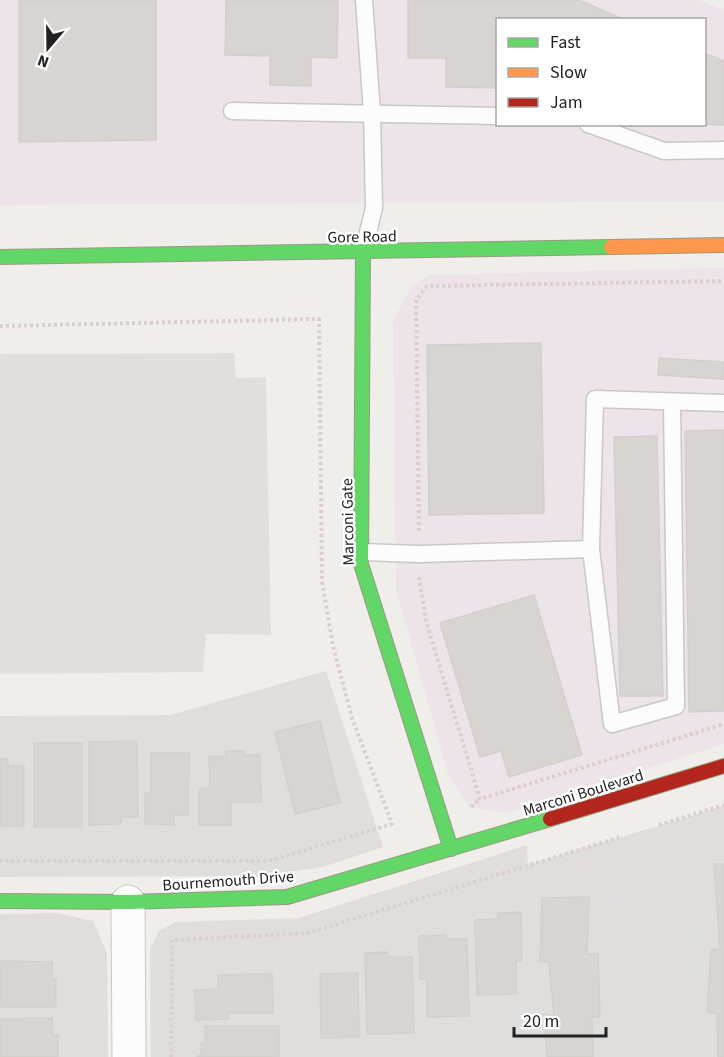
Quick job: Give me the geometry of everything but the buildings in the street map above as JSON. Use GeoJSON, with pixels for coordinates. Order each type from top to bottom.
{"type":"FeatureCollection","features":[{"type":"Feature","properties":{"kind":"street","name":"Gore Road"},"geometry":{"type":"LineString","coordinates":[[0,257],[363,253],[724,244]]}},
{"type":"Feature","properties":{"kind":"street","name":"Marconi Gate"},"geometry":{"type":"LineString","coordinates":[[363,253],[361,564],[451,849]]}},
{"type":"Feature","properties":{"kind":"street","name":"Marconi Boulevard"},"geometry":{"type":"LineString","coordinates":[[451,849],[724,766]]}},
{"type":"Feature","properties":{"kind":"street","name":"Bournemouth Drive"},"geometry":{"type":"LineString","coordinates":[[0,901],[128,902],[287,897],[451,849]]}},
{"type":"Feature","properties":{"kind":"street"},"geometry":{"type":"LineString","coordinates":[[128,902],[129,1057]]}},
{"type":"Feature","properties":{"kind":"lane"},"geometry":{"type":"LineString","coordinates":[[363,253],[374,208],[372,113],[364,0]]}},
{"type":"Feature","properties":{"kind":"lane"},"geometry":{"type":"LineString","coordinates":[[231,111],[496,116]]}},
{"type":"Feature","properties":{"kind":"lane"},"geometry":{"type":"LineString","coordinates":[[594,126],[664,151],[724,150]]}},
{"type":"Feature","properties":{"kind":"lane"},"geometry":{"type":"LineString","coordinates":[[672,402],[676,706],[612,724],[591,549],[595,399],[724,403]]}},
{"type":"Feature","properties":{"kind":"lane"},"geometry":{"type":"LineString","coordinates":[[362,552],[419,554],[591,549]]}},
{"type":"Feature","properties":{"kind":"path"},"geometry":{"type":"LineString","coordinates":[[480,799],[426,621],[419,554],[416,300],[427,286],[724,281]]}},
{"type":"Feature","properties":{"kind":"path"},"geometry":{"type":"LineString","coordinates":[[0,326],[319,319],[322,581],[333,646],[352,718],[392,824],[268,861],[0,861]]}},
{"type":"Feature","properties":{"kind":"path"},"geometry":{"type":"LineString","coordinates":[[471,807],[480,799],[724,724]]}},
{"type":"Feature","properties":{"kind":"path"},"geometry":{"type":"LineString","coordinates":[[659,825],[724,805]]}},
{"type":"Feature","properties":{"kind":"path"},"geometry":{"type":"LineString","coordinates":[[171,1057],[172,940],[308,933],[621,837]]}},
{"type":"Feature","properties":{"kind":"shaded area"},"geometry":{"type":"Polygon","coordinates":[[[0,0],[698,0],[724,9],[724,201],[0,205],[0,0]]]}},
{"type":"Feature","properties":{"kind":"shaded area"},"geometry":{"type":"Polygon","coordinates":[[[724,268],[724,744],[509,813],[469,807],[448,774],[396,590],[393,321],[410,289],[428,275],[724,268]]]}},
{"type":"Feature","properties":{"kind":"shaded area"},"geometry":{"type":"Polygon","coordinates":[[[234,353],[236,378],[266,377],[271,635],[206,634],[203,672],[0,674],[0,354],[234,353]]]}},
{"type":"Feature","properties":{"kind":"shaded area"},"geometry":{"type":"Polygon","coordinates":[[[326,671],[383,847],[323,867],[260,876],[0,877],[0,716],[170,715],[326,671]]]}},
{"type":"Feature","properties":{"kind":"shaded area"},"geometry":{"type":"Polygon","coordinates":[[[724,806],[724,1057],[151,1057],[150,949],[159,931],[175,922],[299,918],[527,845],[528,865],[724,806]]]}},
{"type":"Feature","properties":{"kind":"shaded area"},"geometry":{"type":"Polygon","coordinates":[[[622,892],[703,892],[698,1057],[624,1057],[622,892]]]}},
{"type":"Feature","properties":{"kind":"shaded area"},"geometry":{"type":"Polygon","coordinates":[[[57,913],[93,921],[107,953],[108,1057],[0,1057],[0,914],[57,913]]]}},
{"type":"Feature","properties":{"kind":"traffic: fast"},"geometry":{"type":"LineString","coordinates":[[0,257],[611,247]]}},
{"type":"Feature","properties":{"kind":"traffic: fast"},"geometry":{"type":"LineString","coordinates":[[363,253],[361,564],[451,849]]}},
{"type":"Feature","properties":{"kind":"traffic: fast"},"geometry":{"type":"LineString","coordinates":[[0,901],[128,902],[287,897],[550,819]]}},
{"type":"Feature","properties":{"kind":"traffic: slow"},"geometry":{"type":"LineString","coordinates":[[611,247],[724,245]]}},
{"type":"Feature","properties":{"kind":"traffic: jam"},"geometry":{"type":"LineString","coordinates":[[550,819],[724,766]]}}]}
